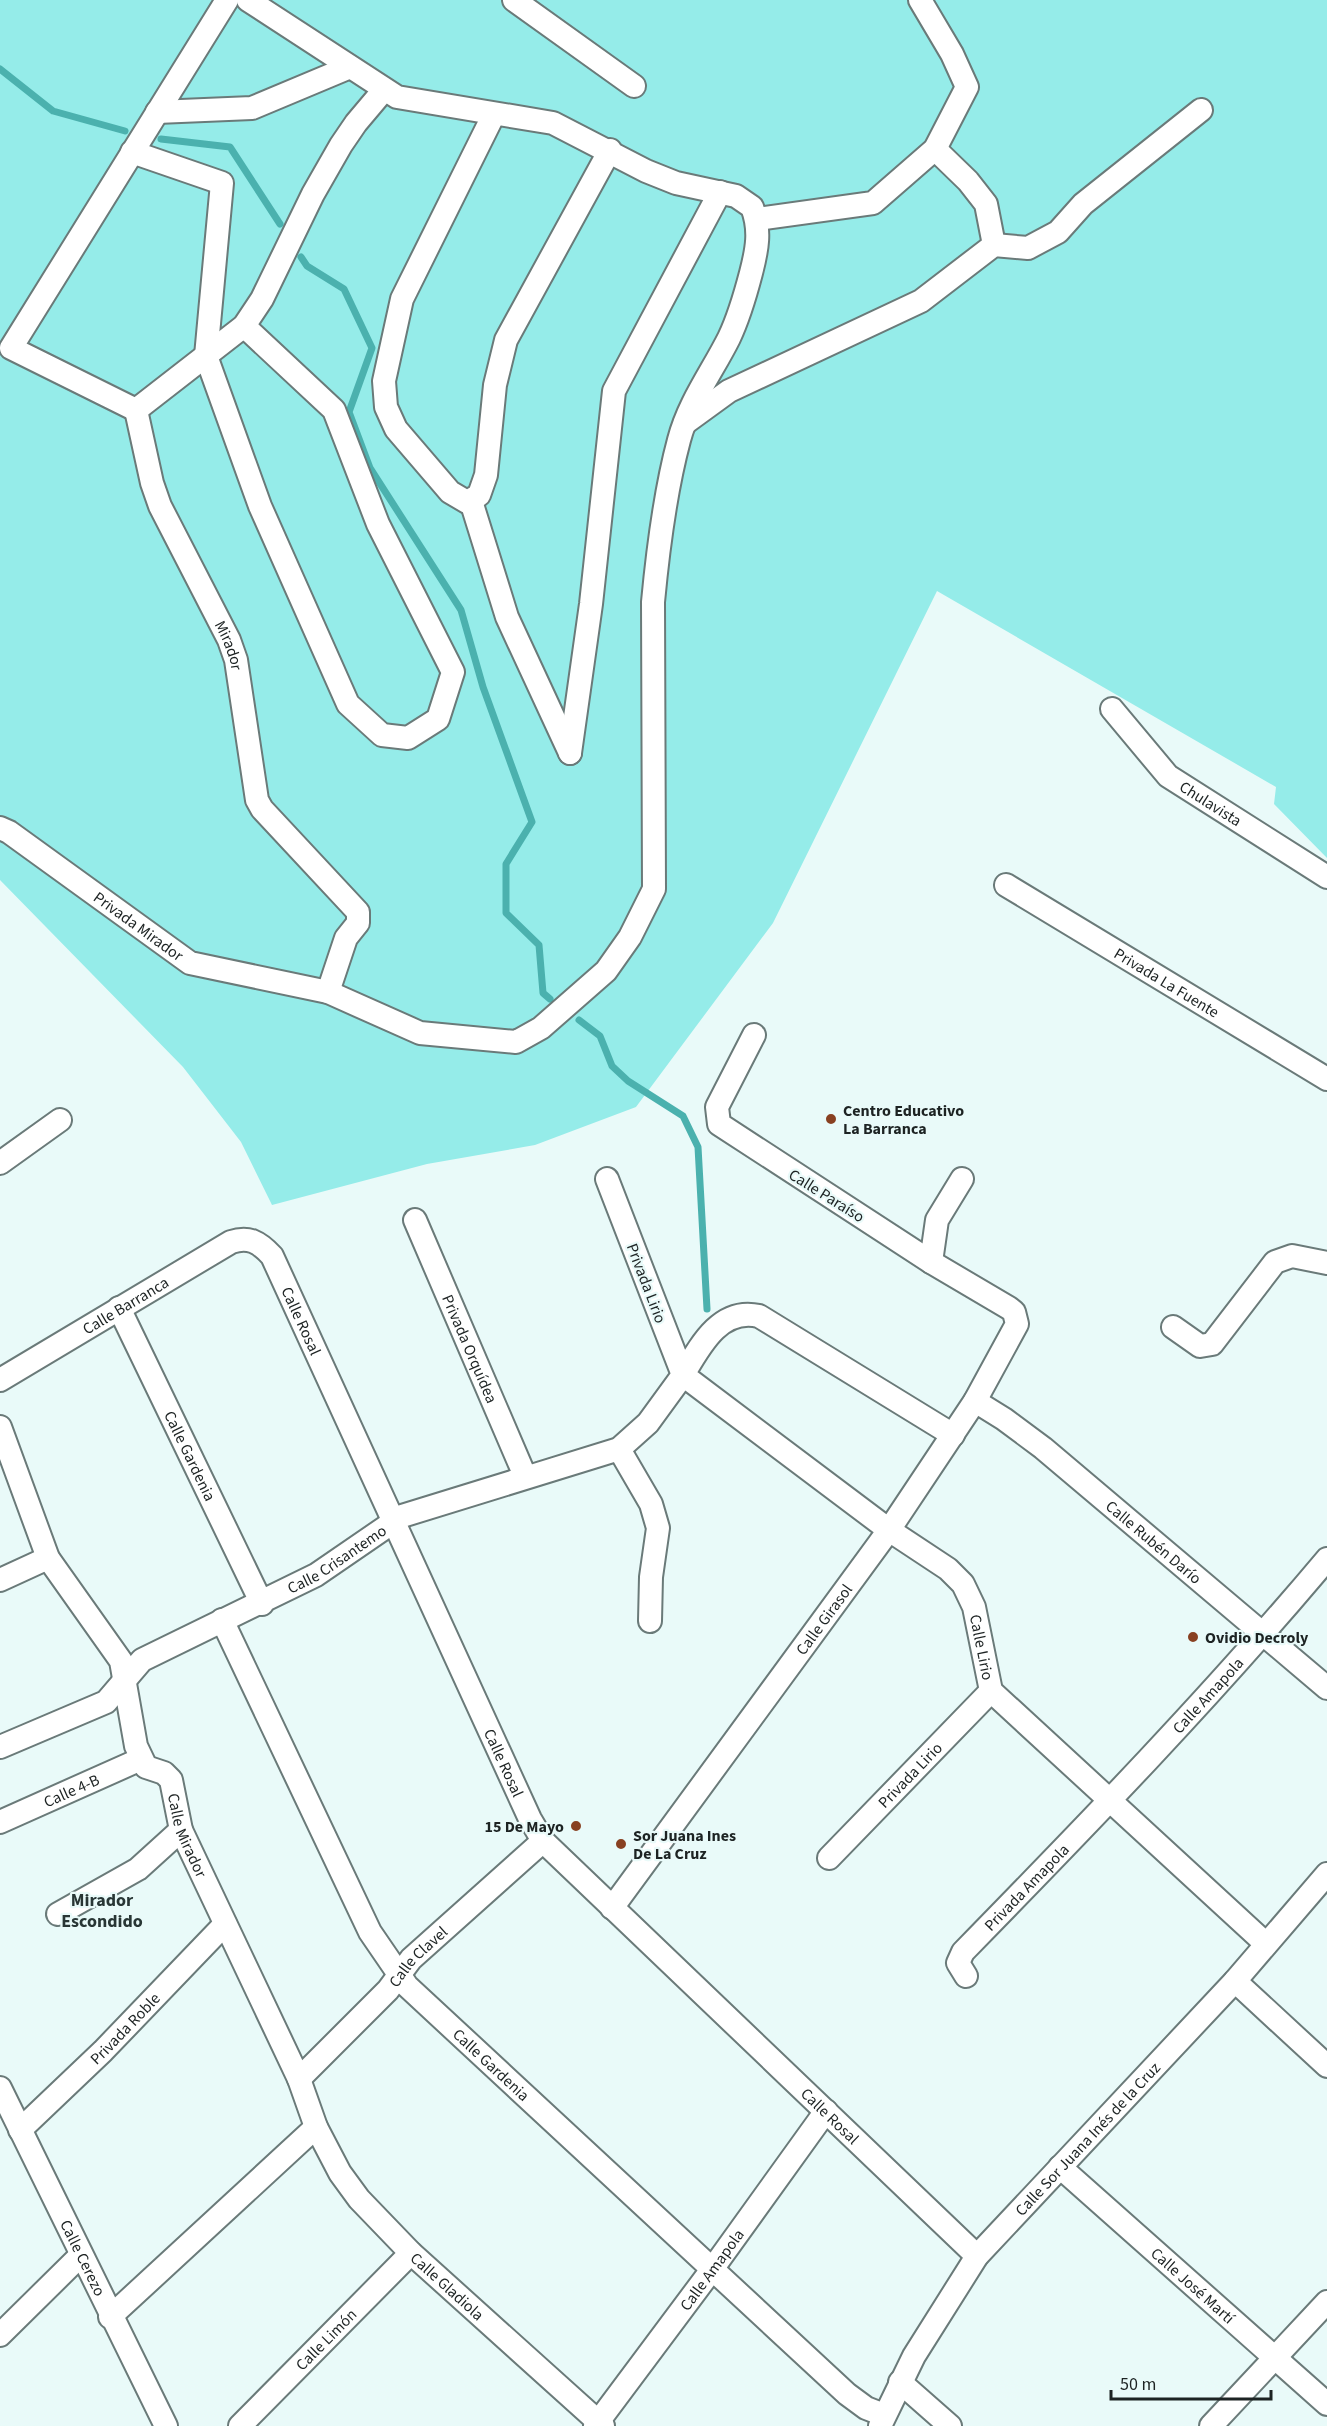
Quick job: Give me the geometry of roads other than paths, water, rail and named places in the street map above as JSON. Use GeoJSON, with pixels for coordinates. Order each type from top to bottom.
{"type":"FeatureCollection","features":[{"type":"Feature","properties":{"kind":"street"},"geometry":{"type":"LineString","coordinates":[[227,0],[11,348],[136,410],[244,326],[262,299],[313,194],[341,145],[383,91]]}},
{"type":"Feature","properties":{"kind":"street"},"geometry":{"type":"LineString","coordinates":[[248,0],[383,91],[410,101],[553,123],[610,150],[646,171],[676,183],[720,192],[745,201],[752,207],[757,219],[873,203],[935,149],[967,87],[952,54],[920,0]]}},
{"type":"Feature","properties":{"kind":"street"},"geometry":{"type":"LineString","coordinates":[[514,0],[634,86]]}},
{"type":"Feature","properties":{"kind":"street"},"geometry":{"type":"LineString","coordinates":[[157,112],[252,108],[350,67]]}},
{"type":"Feature","properties":{"kind":"street"},"geometry":{"type":"LineString","coordinates":[[684,423],[729,391],[921,301],[994,244],[1028,248],[1058,232],[1083,204],[1201,110]]}},
{"type":"Feature","properties":{"kind":"street"},"geometry":{"type":"LineString","coordinates":[[494,114],[402,299],[384,381],[386,407],[396,429],[450,492],[462,500],[471,501],[479,495],[486,475],[495,385],[506,340],[610,150]]}},
{"type":"Feature","properties":{"kind":"street"},"geometry":{"type":"LineString","coordinates":[[935,149],[968,181],[986,204],[994,244]]}},
{"type":"Feature","properties":{"kind":"street"},"geometry":{"type":"LineString","coordinates":[[132,152],[222,183],[206,356],[260,506],[348,704],[382,735],[408,738],[438,719],[453,672],[378,524],[334,410],[244,326]]}},
{"type":"Feature","properties":{"kind":"street"},"geometry":{"type":"LineString","coordinates":[[471,501],[507,616],[570,753],[591,604],[614,391],[720,192]]}},
{"type":"Feature","properties":{"kind":"street","name":"Privada Mirador"},"geometry":{"type":"LineString","coordinates":[[0,828],[9,832],[190,963],[328,992],[420,1033],[516,1042],[541,1028],[574,1002],[606,971],[630,937],[654,888],[653,602],[675,460],[684,423],[693,400],[737,320],[755,257],[759,232],[757,219]]}},
{"type":"Feature","properties":{"kind":"street","name":"Mirador"},"geometry":{"type":"LineString","coordinates":[[136,410],[160,506],[229,640],[236,660],[257,801],[358,912],[358,923],[346,938],[328,992]]}},
{"type":"Feature","properties":{"kind":"street","name":"Chulavista"},"geometry":{"type":"LineString","coordinates":[[1113,709],[1168,776],[1327,877]]}},
{"type":"Feature","properties":{"kind":"street","name":"Privada La Fuente"},"geometry":{"type":"LineString","coordinates":[[1005,885],[1327,1078]]}},
{"type":"Feature","properties":{"kind":"street","name":"Calle Paraíso"},"geometry":{"type":"LineString","coordinates":[[754,1035],[717,1107],[719,1124],[931,1262],[1009,1308],[1017,1318]]}},
{"type":"Feature","properties":{"kind":"street"},"geometry":{"type":"LineString","coordinates":[[0,1163],[60,1119]]}},
{"type":"Feature","properties":{"kind":"street","name":"Privada Lirio"},"geometry":{"type":"LineString","coordinates":[[607,1179],[679,1380]]}},
{"type":"Feature","properties":{"kind":"street"},"geometry":{"type":"LineString","coordinates":[[931,1262],[937,1220],[962,1179]]}},
{"type":"Feature","properties":{"kind":"street","name":"Privada Orquídea"},"geometry":{"type":"LineString","coordinates":[[415,1220],[525,1476]]}},
{"type":"Feature","properties":{"kind":"street","name":"Calle Barranca"},"geometry":{"type":"LineString","coordinates":[[0,1380],[231,1242],[240,1239],[254,1240]]}},
{"type":"Feature","properties":{"kind":"street","name":"Calle Rosal"},"geometry":{"type":"LineString","coordinates":[[254,1240],[272,1256],[392,1523],[530,1819],[543,1841],[977,2256]]}},
{"type":"Feature","properties":{"kind":"street"},"geometry":{"type":"LineString","coordinates":[[1173,1327],[1200,1346],[1212,1344],[1275,1262],[1292,1256],[1327,1263]]}},
{"type":"Feature","properties":{"kind":"street","name":"Calle Gardenia"},"geometry":{"type":"LineString","coordinates":[[119,1308],[262,1604]]}},
{"type":"Feature","properties":{"kind":"street"},"geometry":{"type":"LineString","coordinates":[[679,1380],[703,1341],[733,1316],[746,1313],[759,1316],[953,1435]]}},
{"type":"Feature","properties":{"kind":"street","name":"Calle Girasol"},"geometry":{"type":"LineString","coordinates":[[612,1908],[889,1530],[975,1401],[1015,1330],[1017,1318]]}},
{"type":"Feature","properties":{"kind":"street","name":"Calle Crisantemo"},"geometry":{"type":"LineString","coordinates":[[0,1747],[106,1702],[142,1660],[222,1620],[262,1604],[316,1575],[413,1511],[619,1449],[648,1423],[679,1380]]}},
{"type":"Feature","properties":{"kind":"street","name":"Calle Lirio"},"geometry":{"type":"LineString","coordinates":[[679,1380],[889,1530],[948,1569],[963,1584],[974,1607],[991,1691],[1266,1944]]}},
{"type":"Feature","properties":{"kind":"street","name":"Calle Rubén Darío"},"geometry":{"type":"LineString","coordinates":[[975,1401],[1021,1431],[1327,1688]]}},
{"type":"Feature","properties":{"kind":"street"},"geometry":{"type":"LineString","coordinates":[[0,1427],[48,1558],[118,1658],[125,1678],[133,1735],[141,1759]]}},
{"type":"Feature","properties":{"kind":"street"},"geometry":{"type":"LineString","coordinates":[[619,1449],[651,1504],[658,1528],[651,1576],[650,1621]]}},
{"type":"Feature","properties":{"kind":"street"},"geometry":{"type":"LineString","coordinates":[[0,1580],[48,1558]]}},
{"type":"Feature","properties":{"kind":"street","name":"Calle Amapola"},"geometry":{"type":"LineString","coordinates":[[1109,1802],[1264,1635],[1327,1559]]}},
{"type":"Feature","properties":{"kind":"street","name":"Calle Gardenia"},"geometry":{"type":"LineString","coordinates":[[222,1620],[370,1932],[399,1975],[438,2016],[858,2403],[882,2421]]}},
{"type":"Feature","properties":{"kind":"street","name":"Privada Lirio"},"geometry":{"type":"LineString","coordinates":[[829,1858],[991,1691]]}},
{"type":"Feature","properties":{"kind":"street","name":"Calle 4-B"},"geometry":{"type":"LineString","coordinates":[[0,1821],[141,1759]]}},
{"type":"Feature","properties":{"kind":"street","name":"Calle Mirador"},"geometry":{"type":"LineString","coordinates":[[141,1759],[146,1767],[164,1773],[171,1780],[181,1830],[299,2079],[316,2127]]}},
{"type":"Feature","properties":{"kind":"street","name":"Privada Amapola"},"geometry":{"type":"LineString","coordinates":[[966,1976],[958,1963],[963,1952],[1109,1802]]}},
{"type":"Feature","properties":{"kind":"street"},"geometry":{"type":"LineString","coordinates":[[58,1914],[133,1873],[181,1830]]}},
{"type":"Feature","properties":{"kind":"street","name":"Calle Clavel"},"geometry":{"type":"LineString","coordinates":[[299,2079],[388,1990],[411,1959],[543,1841]]}},
{"type":"Feature","properties":{"kind":"street","name":"Calle Sor Juana Inés de la Cruz"},"geometry":{"type":"LineString","coordinates":[[882,2421],[900,2382],[977,2256],[1235,1981],[1327,1874]]}},
{"type":"Feature","properties":{"kind":"street","name":"Privada Roble"},"geometry":{"type":"LineString","coordinates":[[20,2130],[103,2051],[225,1924]]}},
{"type":"Feature","properties":{"kind":"street"},"geometry":{"type":"LineString","coordinates":[[1235,1981],[1327,2066]]}},
{"type":"Feature","properties":{"kind":"street","name":"Calle Cerezo"},"geometry":{"type":"LineString","coordinates":[[0,2088],[80,2256],[166,2426]]}},
{"type":"Feature","properties":{"kind":"street","name":"Calle Amapola"},"geometry":{"type":"LineString","coordinates":[[599,2424],[826,2110]]}},
{"type":"Feature","properties":{"kind":"street"},"geometry":{"type":"LineString","coordinates":[[110,2317],[316,2127]]}},
{"type":"Feature","properties":{"kind":"street","name":"Calle Gladiola"},"geometry":{"type":"LineString","coordinates":[[316,2127],[340,2173],[359,2199],[411,2253],[599,2424]]}},
{"type":"Feature","properties":{"kind":"street","name":"Calle José Martí"},"geometry":{"type":"LineString","coordinates":[[1060,2167],[1327,2404]]}},
{"type":"Feature","properties":{"kind":"street","name":"Calle Limón"},"geometry":{"type":"LineString","coordinates":[[240,2426],[411,2253]]}},
{"type":"Feature","properties":{"kind":"street"},"geometry":{"type":"LineString","coordinates":[[0,2335],[80,2256]]}},
{"type":"Feature","properties":{"kind":"street"},"geometry":{"type":"LineString","coordinates":[[1211,2426],[1274,2356],[1327,2302]]}},
{"type":"Feature","properties":{"kind":"street"},"geometry":{"type":"LineString","coordinates":[[900,2382],[950,2426]]}},
{"type":"Feature","properties":{"kind":"waterway"},"geometry":{"type":"LineString","coordinates":[[0,69],[53,111],[125,131]]}},
{"type":"Feature","properties":{"kind":"waterway"},"geometry":{"type":"LineString","coordinates":[[161,139],[230,147],[280,224]]}},
{"type":"Feature","properties":{"kind":"waterway"},"geometry":{"type":"LineString","coordinates":[[301,257],[307,266],[344,289],[372,348],[349,412],[370,468],[461,610],[483,687],[532,822],[506,864],[506,913],[539,945],[543,993],[550,999]]}},
{"type":"Feature","properties":{"kind":"waterway"},"geometry":{"type":"LineString","coordinates":[[579,1020],[600,1036],[612,1066],[628,1081],[683,1116],[698,1147],[707,1309]]}},
{"type":"Feature","properties":{"kind":"place","name":"Centro Educativo La Barranca"},"geometry":{"type":"Point","coordinates":[831,1119]}},
{"type":"Feature","properties":{"kind":"place","name":"Ovidio Decroly"},"geometry":{"type":"Point","coordinates":[1193,1637]}},
{"type":"Feature","properties":{"kind":"place","name":"15 De Mayo"},"geometry":{"type":"Point","coordinates":[576,1826]}},
{"type":"Feature","properties":{"kind":"place","name":"Sor Juana Ines De La Cruz"},"geometry":{"type":"Point","coordinates":[621,1844]}},
{"type":"Feature","properties":{"kind":"district","name":"Mirador Escondido"},"geometry":{"type":"Point","coordinates":[102,1910]}}]}
